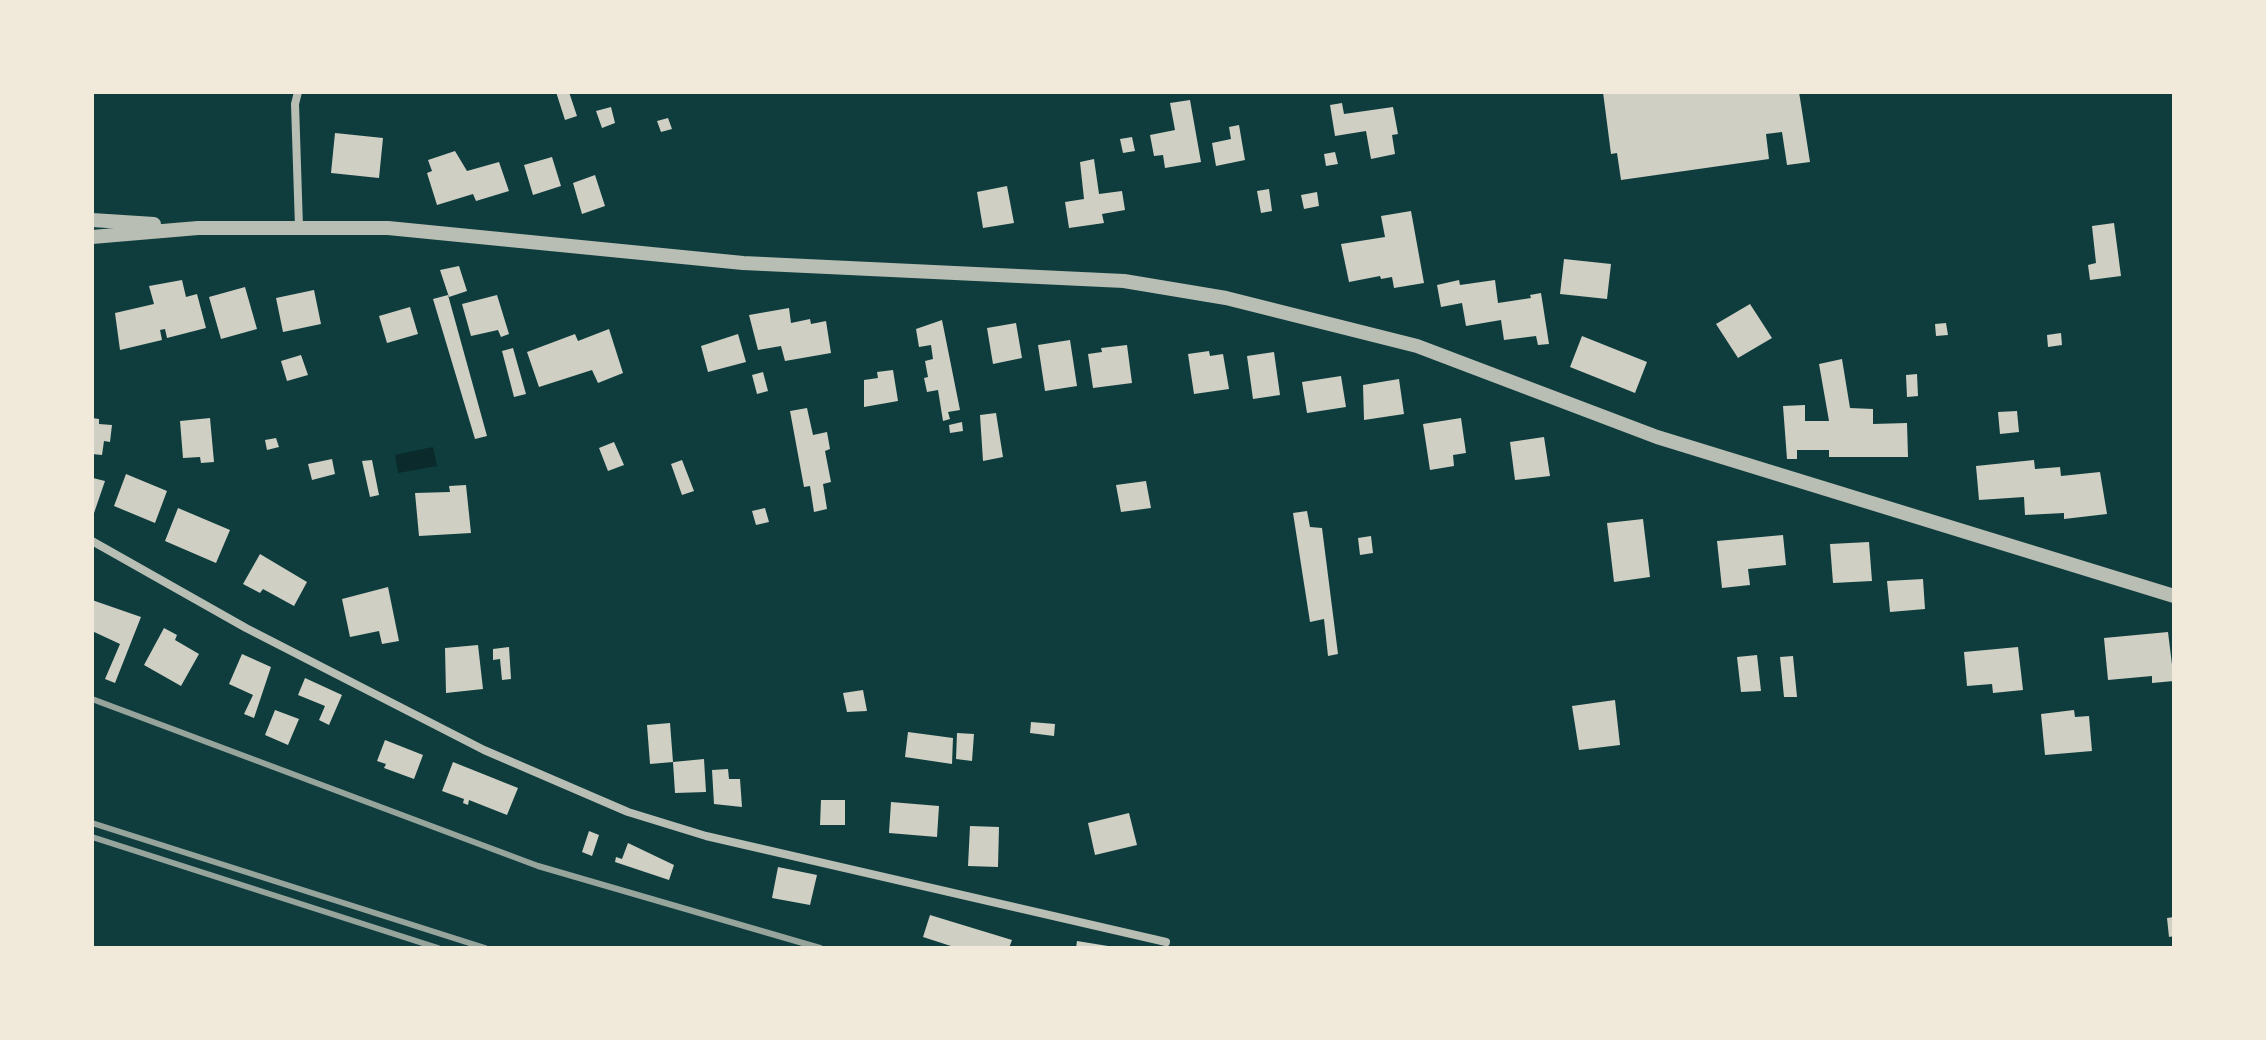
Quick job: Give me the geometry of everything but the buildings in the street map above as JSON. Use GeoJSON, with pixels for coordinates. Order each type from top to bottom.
{"type":"FeatureCollection","features":[{"type":"Feature","properties":{"kind":"street"},"geometry":{"type":"LineString","coordinates":[[298,92],[295,104],[299,227]]}},
{"type":"Feature","properties":{"kind":"street"},"geometry":{"type":"LineString","coordinates":[[92,220],[198,228]]}},
{"type":"Feature","properties":{"kind":"street"},"geometry":{"type":"LineString","coordinates":[[92,237],[198,228],[388,228],[743,263],[1124,281],[1226,298],[1417,346],[1657,437],[2172,595]]}},
{"type":"Feature","properties":{"kind":"street"},"geometry":{"type":"LineString","coordinates":[[92,541],[246,628],[484,750],[628,812],[706,836],[1166,942]]}},
{"type":"Feature","properties":{"kind":"water"},"geometry":{"type":"Polygon","coordinates":[[[433,447],[437,466],[398,473],[395,455],[433,447]]]}},
{"type":"Feature","properties":{"kind":"railway"},"geometry":{"type":"LineString","coordinates":[[92,699],[538,866],[820,948]]}},
{"type":"Feature","properties":{"kind":"railway"},"geometry":{"type":"LineString","coordinates":[[92,823],[485,948]]}},
{"type":"Feature","properties":{"kind":"railway"},"geometry":{"type":"LineString","coordinates":[[92,837],[438,948]]}}]}
